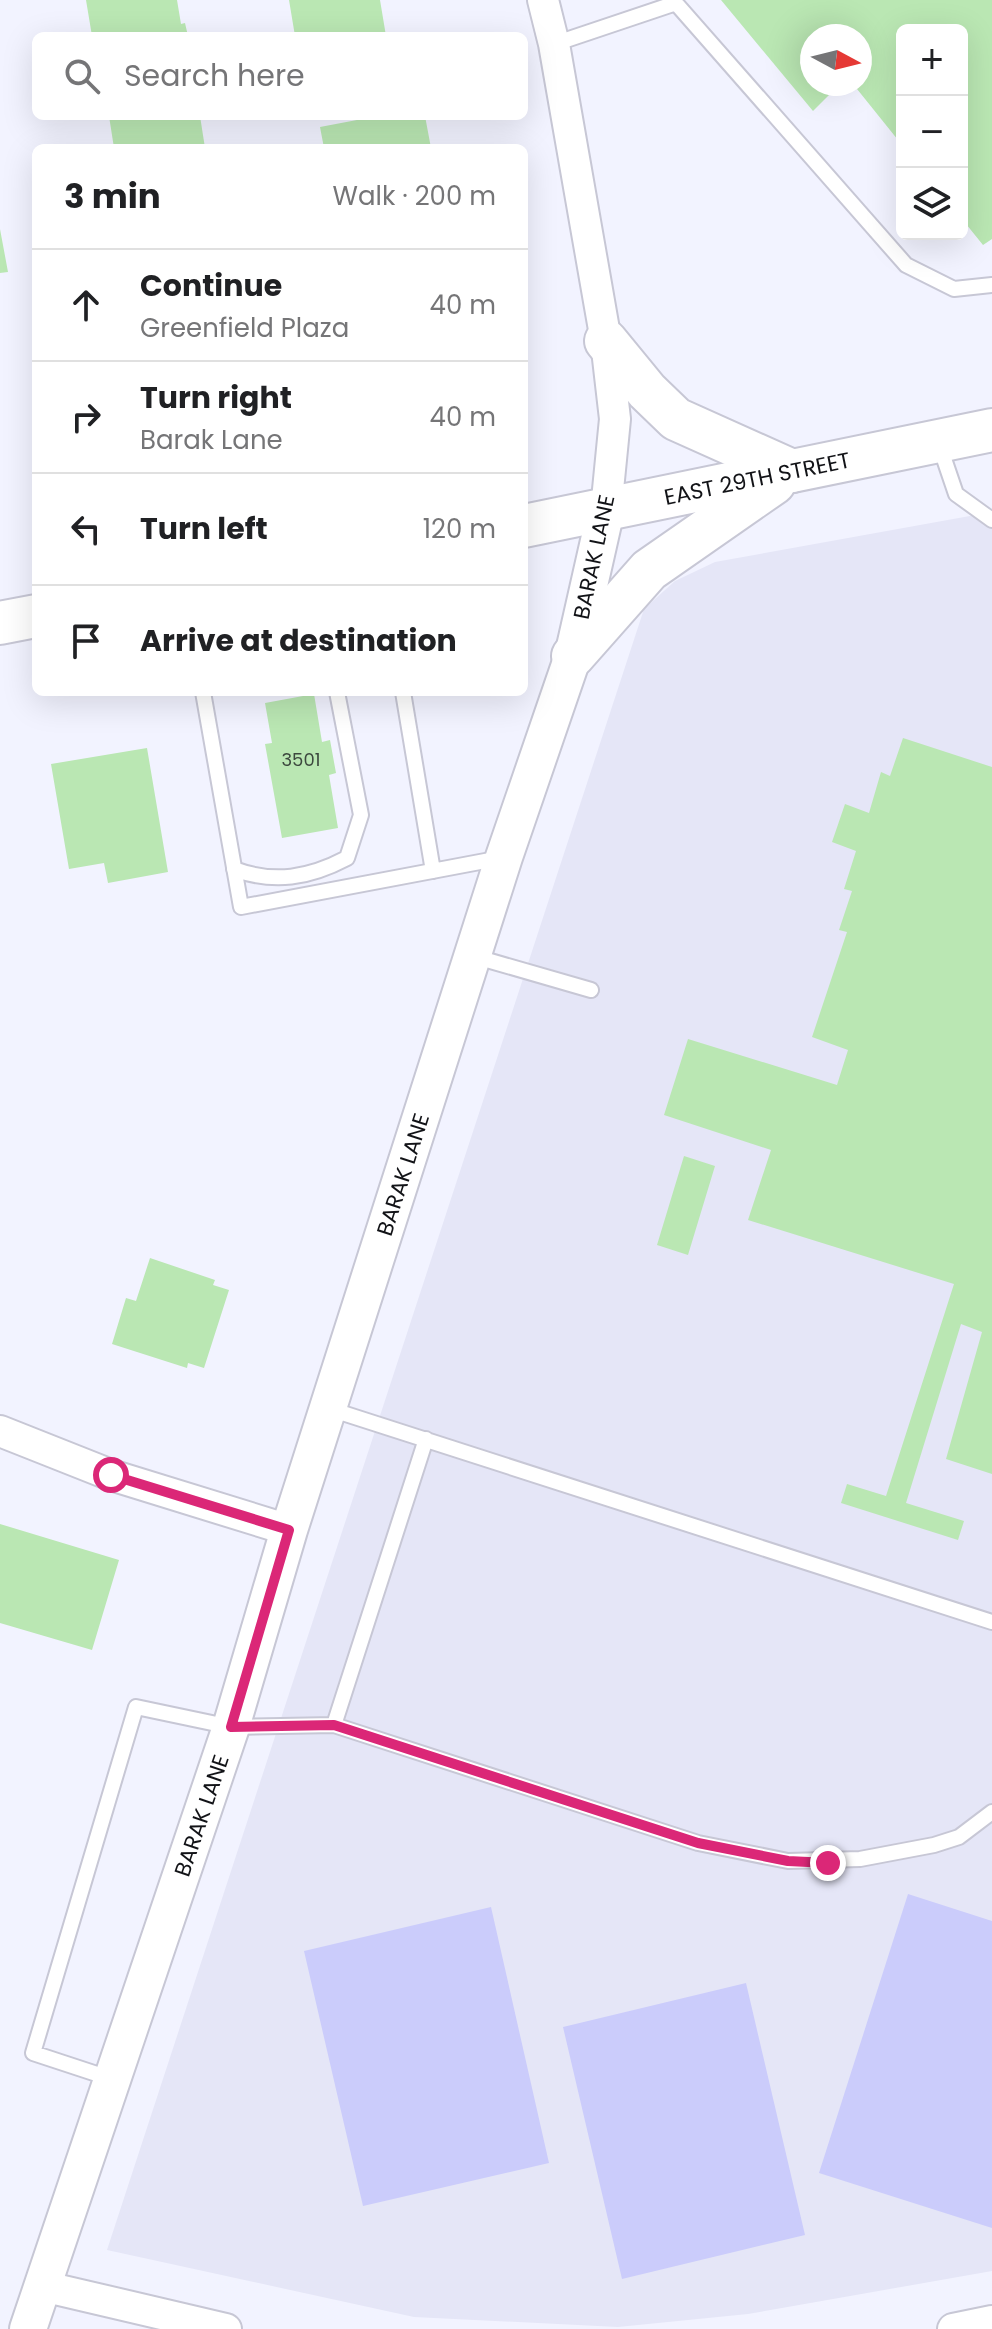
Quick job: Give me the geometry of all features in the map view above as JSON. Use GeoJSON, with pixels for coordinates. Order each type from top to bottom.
{"type":"FeatureCollection","features":[{"type":"Feature","properties":{"kind":"main road"},"geometry":{"type":"LineString","coordinates":[[606,341],[647,391],[676,419],[792,471]]}},
{"type":"Feature","properties":{"kind":"main road","name":"EAST 29TH STREET"},"geometry":{"type":"LineString","coordinates":[[528,525],[992,430]]}},
{"type":"Feature","properties":{"kind":"main road"},"geometry":{"type":"LineString","coordinates":[[573,656],[649,570],[792,471]]}},
{"type":"Feature","properties":{"kind":"main road"},"geometry":{"type":"LineString","coordinates":[[0,623],[32,617]]}},
{"type":"Feature","properties":{"kind":"street","name":"BARAK LANE"},"geometry":{"type":"LineString","coordinates":[[28,2329],[231,1727],[289,1530],[504,857],[573,656],[606,510],[615,419],[606,341],[554,44],[543,0]]}},
{"type":"Feature","properties":{"kind":"street"},"geometry":{"type":"LineString","coordinates":[[0,1431],[111,1475],[289,1530]]}},
{"type":"Feature","properties":{"kind":"street"},"geometry":{"type":"LineString","coordinates":[[42,2286],[226,2329]]}},
{"type":"Feature","properties":{"kind":"street"},"geometry":{"type":"LineString","coordinates":[[953,2329],[992,2321]]}},
{"type":"Feature","properties":{"kind":"lane"},"geometry":{"type":"LineString","coordinates":[[554,44],[675,2],[906,265],[954,289],[992,285]]}},
{"type":"Feature","properties":{"kind":"lane"},"geometry":{"type":"LineString","coordinates":[[938,440],[956,494],[992,520]]}},
{"type":"Feature","properties":{"kind":"lane"},"geometry":{"type":"LineString","coordinates":[[204,696],[241,907],[504,857]]}},
{"type":"Feature","properties":{"kind":"lane"},"geometry":{"type":"LineString","coordinates":[[234,869],[256,877],[293,878],[326,869],[347,858],[361,815],[338,696]]}},
{"type":"Feature","properties":{"kind":"lane"},"geometry":{"type":"LineString","coordinates":[[404,696],[433,871]]}},
{"type":"Feature","properties":{"kind":"lane"},"geometry":{"type":"LineString","coordinates":[[473,956],[591,990]]}},
{"type":"Feature","properties":{"kind":"lane"},"geometry":{"type":"LineString","coordinates":[[328,1409],[992,1622]]}},
{"type":"Feature","properties":{"kind":"lane"},"geometry":{"type":"LineString","coordinates":[[334,1725],[426,1439]]}},
{"type":"Feature","properties":{"kind":"lane"},"geometry":{"type":"LineString","coordinates":[[112,2079],[33,2053],[136,1707],[231,1727],[334,1725],[698,1843],[788,1861],[860,1859],[934,1845],[959,1837],[992,1812]]}},
{"type":"Feature","properties":{"kind":"shaded area"},"geometry":{"type":"Polygon","coordinates":[[[992,512],[992,2271],[748,2314],[618,2327],[414,2317],[107,2250],[644,609],[675,581],[715,562],[992,512]]]}},
{"type":"Feature","properties":{"kind":"shaded area"},"geometry":{"type":"Polygon","coordinates":[[[908,1894],[992,1921],[992,2228],[819,2173],[908,1894]]]}},
{"type":"Feature","properties":{"kind":"shaded area"},"geometry":{"type":"Polygon","coordinates":[[[491,1907],[549,2163],[363,2206],[304,1951],[491,1907]]]}},
{"type":"Feature","properties":{"kind":"shaded area"},"geometry":{"type":"Polygon","coordinates":[[[746,1983],[805,2235],[622,2279],[563,2027],[746,1983]]]}},
{"type":"Feature","properties":{"kind":"building"},"geometry":{"type":"Polygon","coordinates":[[[86,0],[177,0],[181,24],[185,23],[187,32],[91,32],[86,0]]]}},
{"type":"Feature","properties":{"kind":"building"},"geometry":{"type":"Polygon","coordinates":[[[289,0],[380,0],[385,32],[294,32],[289,0]]]}},
{"type":"Feature","properties":{"kind":"building"},"geometry":{"type":"Polygon","coordinates":[[[721,0],[992,0],[992,239],[983,245],[968,226],[968,24],[896,24],[896,138],[863,96],[872,96],[872,24],[800,24],[800,95],[721,0]]]}},
{"type":"Feature","properties":{"kind":"building"},"geometry":{"type":"Polygon","coordinates":[[[801,96],[828,96],[813,111],[801,96]]]}},
{"type":"Feature","properties":{"kind":"building"},"geometry":{"type":"Polygon","coordinates":[[[110,120],[201,120],[204,144],[113,144],[110,120]]]}},
{"type":"Feature","properties":{"kind":"building"},"geometry":{"type":"Polygon","coordinates":[[[357,120],[426,120],[430,144],[323,144],[320,127],[357,120]]]}},
{"type":"Feature","properties":{"kind":"building"},"geometry":{"type":"Polygon","coordinates":[[[0,229],[8,272],[0,273],[0,229]]]}},
{"type":"Feature","properties":{"kind":"building"},"geometry":{"type":"Polygon","coordinates":[[[314,696],[322,742],[330,740],[336,773],[329,775],[338,828],[282,838],[265,744],[272,743],[265,703],[314,696]]]}},
{"type":"Feature","properties":{"kind":"building"},"geometry":{"type":"Polygon","coordinates":[[[903,738],[992,767],[992,1474],[946,1459],[982,1332],[961,1324],[906,1503],[964,1521],[958,1540],[841,1503],[847,1484],[886,1496],[954,1284],[748,1220],[771,1150],[664,1115],[688,1039],[837,1085],[848,1050],[812,1037],[847,932],[839,930],[852,891],[844,889],[856,851],[832,842],[845,804],[869,813],[881,772],[890,776],[903,738]]]}},
{"type":"Feature","properties":{"kind":"building"},"geometry":{"type":"Polygon","coordinates":[[[147,748],[168,872],[108,883],[104,863],[69,869],[51,764],[147,748]]]}},
{"type":"Feature","properties":{"kind":"building"},"geometry":{"type":"Polygon","coordinates":[[[684,1156],[715,1166],[688,1255],[657,1245],[684,1156]]]}},
{"type":"Feature","properties":{"kind":"building"},"geometry":{"type":"Polygon","coordinates":[[[150,1258],[215,1280],[213,1285],[229,1290],[204,1368],[188,1363],[187,1368],[112,1344],[126,1298],[136,1301],[150,1258]]]}},
{"type":"Feature","properties":{"kind":"building"},"geometry":{"type":"Polygon","coordinates":[[[0,1524],[119,1560],[92,1650],[0,1623],[0,1524]]]}},
{"type":"Feature","properties":{"kind":"route"},"geometry":{"type":"LineString","coordinates":[[111,1475],[289,1530],[231,1727],[334,1725],[698,1843],[788,1861],[828,1863]]}}]}
